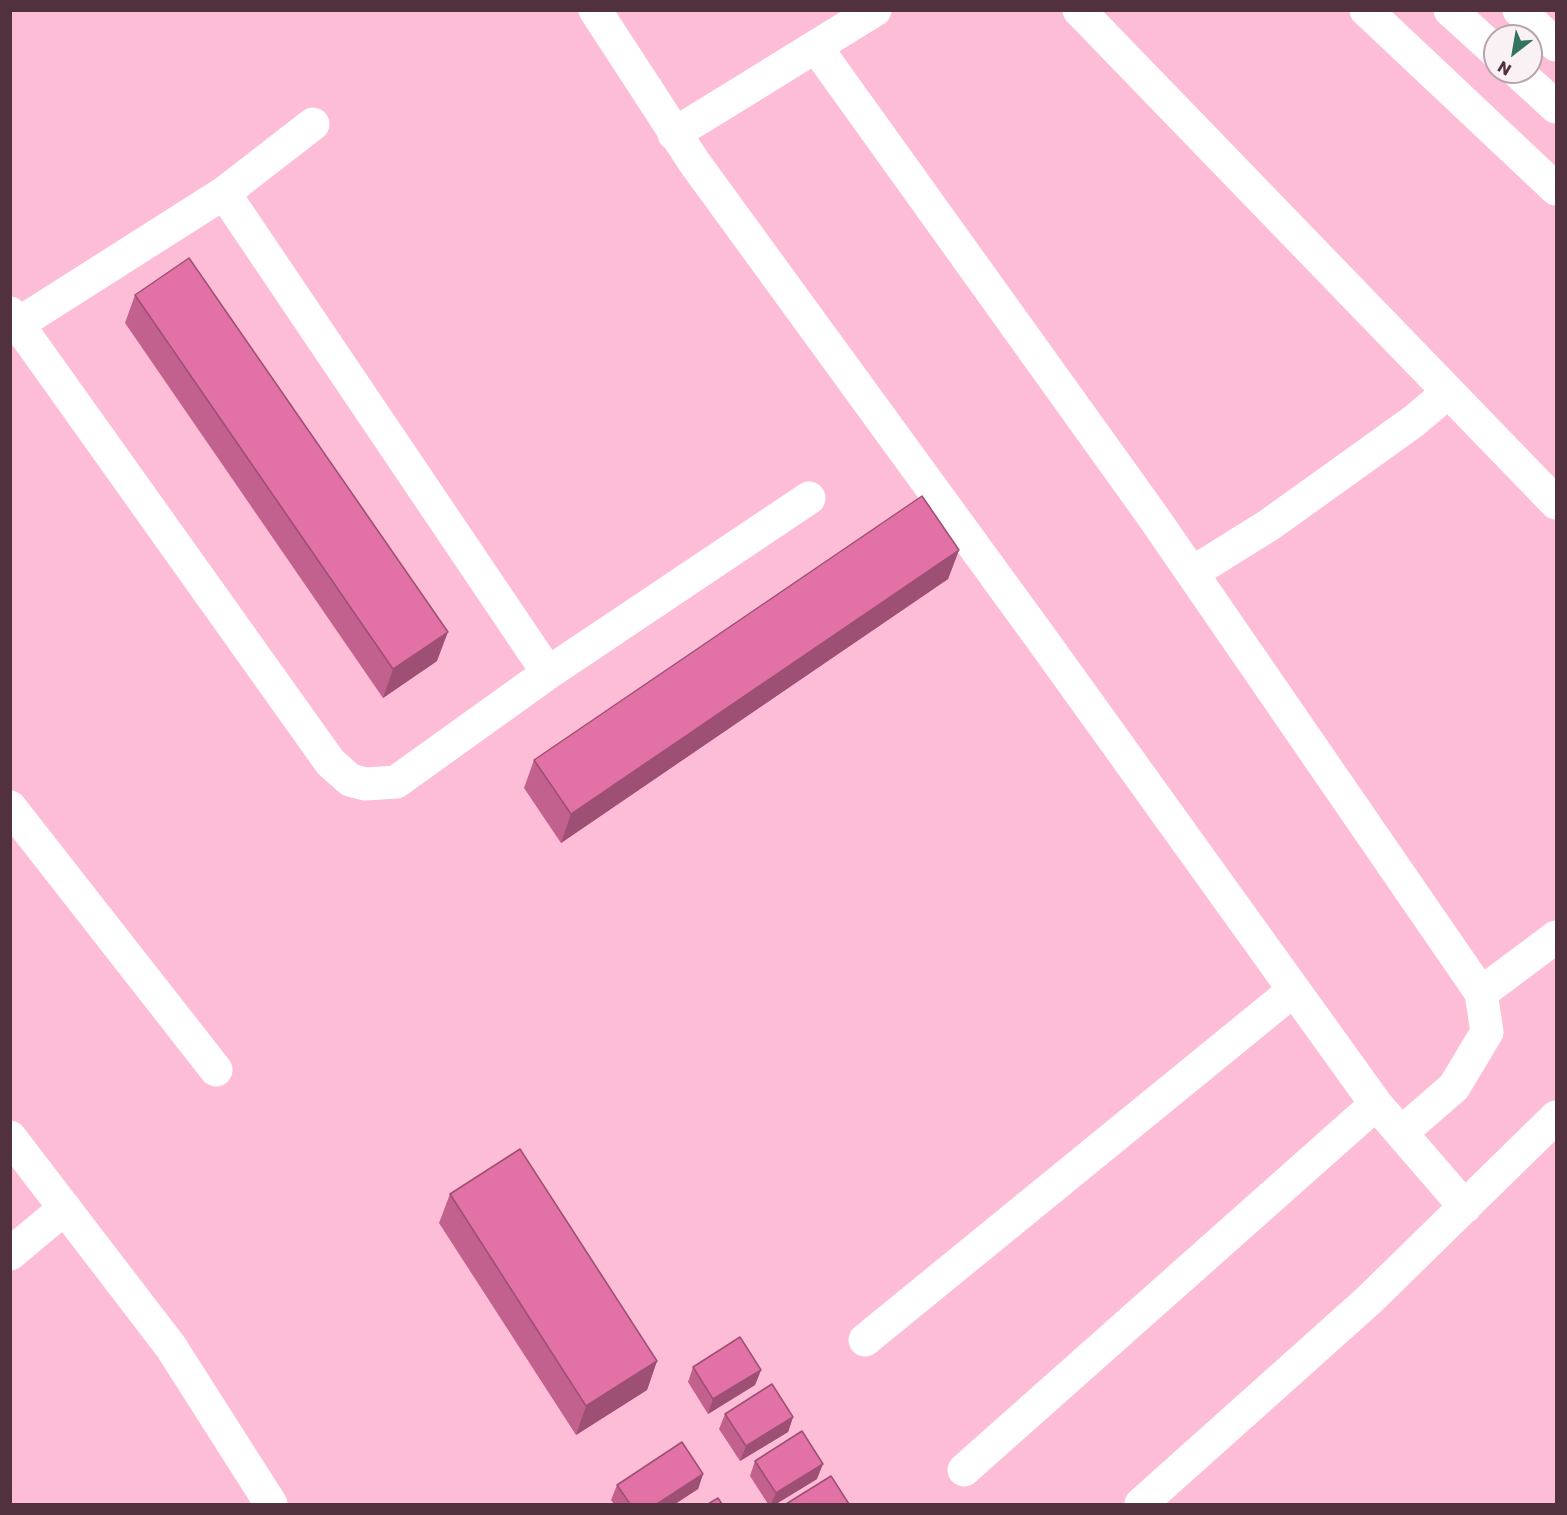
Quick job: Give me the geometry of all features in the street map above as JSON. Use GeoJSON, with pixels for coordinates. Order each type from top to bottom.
{"type":"FeatureCollection","features":[{"type":"Feature","properties":{"kind":"main road"},"geometry":{"type":"LineString","coordinates":[[595,10],[674,134],[1043,640],[1293,990],[1376,1104],[1465,1207]]}},
{"type":"Feature","properties":{"kind":"main road"},"geometry":{"type":"LineString","coordinates":[[674,134],[875,10]]}},
{"type":"Feature","properties":{"kind":"main road"},"geometry":{"type":"LineString","coordinates":[[1078,10],[1557,503]]}},
{"type":"Feature","properties":{"kind":"main road"},"geometry":{"type":"LineString","coordinates":[[1366,10],[1557,189]]}},
{"type":"Feature","properties":{"kind":"main road"},"geometry":{"type":"LineString","coordinates":[[1450,10],[1483,40]]}},
{"type":"Feature","properties":{"kind":"main road"},"geometry":{"type":"LineString","coordinates":[[1519,10],[1557,45]]}},
{"type":"Feature","properties":{"kind":"main road"},"geometry":{"type":"LineString","coordinates":[[816,47],[1192,573],[1481,993],[1487,1032],[1454,1087],[1401,1133]]}},
{"type":"Feature","properties":{"kind":"main road"},"geometry":{"type":"LineString","coordinates":[[1531,84],[1557,107]]}},
{"type":"Feature","properties":{"kind":"main road"},"geometry":{"type":"LineString","coordinates":[[313,124],[224,193],[13,322],[330,762],[350,780],[364,784],[396,782],[548,673],[809,498]]}},
{"type":"Feature","properties":{"kind":"main road"},"geometry":{"type":"LineString","coordinates":[[224,193],[548,673]]}},
{"type":"Feature","properties":{"kind":"main road"},"geometry":{"type":"LineString","coordinates":[[1192,573],[1269,525],[1414,421],[1448,392]]}},
{"type":"Feature","properties":{"kind":"main road"},"geometry":{"type":"LineString","coordinates":[[10,807],[216,1070]]}},
{"type":"Feature","properties":{"kind":"main road"},"geometry":{"type":"LineString","coordinates":[[1481,993],[1557,937]]}},
{"type":"Feature","properties":{"kind":"main road"},"geometry":{"type":"LineString","coordinates":[[865,1340],[1293,990]]}},
{"type":"Feature","properties":{"kind":"main road"},"geometry":{"type":"LineString","coordinates":[[964,1470],[1376,1104]]}},
{"type":"Feature","properties":{"kind":"main road"},"geometry":{"type":"LineString","coordinates":[[1141,1504],[1369,1300],[1557,1117]]}},
{"type":"Feature","properties":{"kind":"main road"},"geometry":{"type":"LineString","coordinates":[[10,1137],[171,1347],[271,1504]]}},
{"type":"Feature","properties":{"kind":"main road"},"geometry":{"type":"LineString","coordinates":[[10,1254],[65,1208]]}},
{"type":"Feature","properties":{"kind":"building"},"geometry":{"type":"Polygon","coordinates":[[[189,258],[448,632],[393,669],[135,295],[189,258]]]}},
{"type":"Feature","properties":{"kind":"building"},"geometry":{"type":"Polygon","coordinates":[[[922,496],[959,550],[571,814],[534,760],[922,496]]]}},
{"type":"Feature","properties":{"kind":"building"},"geometry":{"type":"Polygon","coordinates":[[[520,1149],[657,1361],[586,1406],[450,1194],[520,1149]]]}},
{"type":"Feature","properties":{"kind":"building"},"geometry":{"type":"Polygon","coordinates":[[[740,1337],[761,1370],[713,1399],[693,1367],[740,1337]]]}},
{"type":"Feature","properties":{"kind":"building"},"geometry":{"type":"Polygon","coordinates":[[[772,1384],[793,1417],[746,1446],[725,1414],[772,1384]]]}},
{"type":"Feature","properties":{"kind":"building"},"geometry":{"type":"Polygon","coordinates":[[[802,1431],[823,1464],[776,1493],[755,1461],[802,1431]]]}},
{"type":"Feature","properties":{"kind":"building"},"geometry":{"type":"Polygon","coordinates":[[[682,1442],[703,1474],[657,1504],[630,1504],[617,1485],[682,1442]]]}},
{"type":"Feature","properties":{"kind":"building"},"geometry":{"type":"Polygon","coordinates":[[[831,1476],[849,1504],[786,1504],[831,1476]]]}},
{"type":"Feature","properties":{"kind":"building"},"geometry":{"type":"Polygon","coordinates":[[[718,1498],[722,1504],[708,1504],[718,1498]]]}}]}
